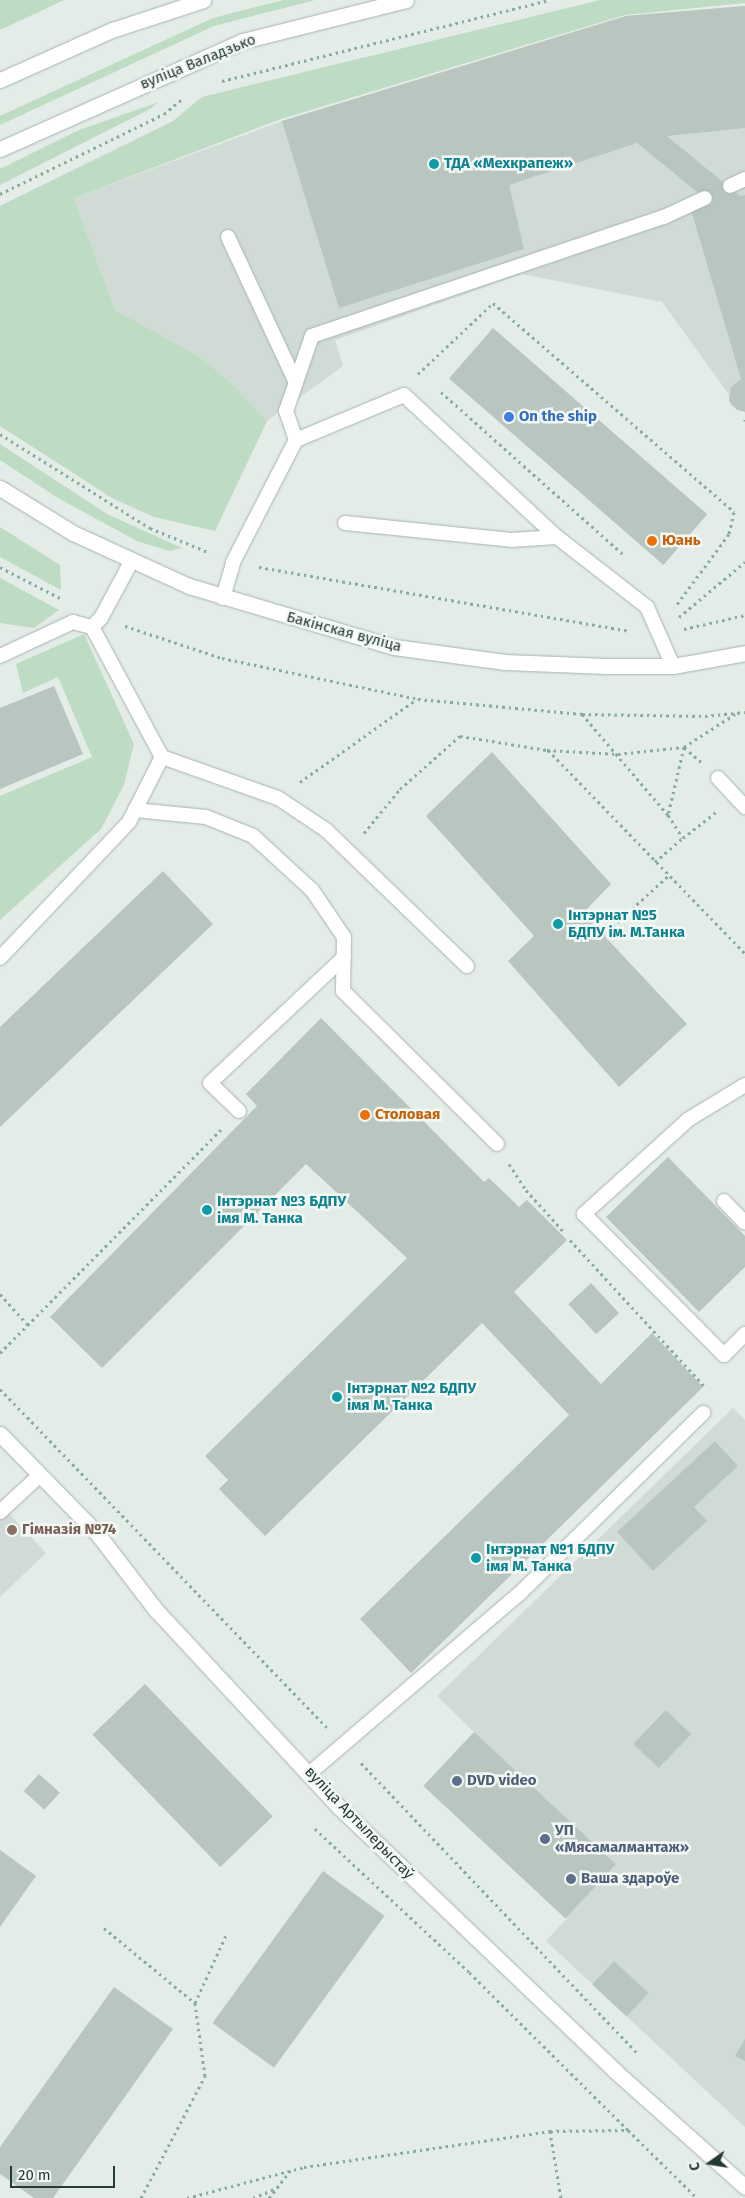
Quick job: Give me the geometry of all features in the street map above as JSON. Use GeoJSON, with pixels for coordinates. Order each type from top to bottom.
{"type":"FeatureCollection","features":[{"type":"Feature","properties":{"kind":"street"},"geometry":{"type":"LineString","coordinates":[[0,80],[112,30],[203,0]]}},
{"type":"Feature","properties":{"kind":"street","name":"вуліца Валадзько"},"geometry":{"type":"LineString","coordinates":[[0,149],[243,41],[406,0]]}},
{"type":"Feature","properties":{"kind":"street","name":"Бакінская вуліца"},"geometry":{"type":"LineString","coordinates":[[0,488],[73,533],[131,562],[223,598],[394,648],[505,662],[673,666],[745,653]]}},
{"type":"Feature","properties":{"kind":"street","name":"вуліца Артылерыстаў"},"geometry":{"type":"LineString","coordinates":[[0,1434],[96,1532],[155,1609],[310,1773],[339,1807],[615,2072],[745,2187]]}},
{"type":"Feature","properties":{"kind":"lane"},"geometry":{"type":"LineString","coordinates":[[730,186],[745,178]]}},
{"type":"Feature","properties":{"kind":"lane"},"geometry":{"type":"LineString","coordinates":[[296,440],[286,411],[312,336],[664,217],[705,198]]}},
{"type":"Feature","properties":{"kind":"lane"},"geometry":{"type":"LineString","coordinates":[[228,237],[296,384]]}},
{"type":"Feature","properties":{"kind":"lane"},"geometry":{"type":"LineString","coordinates":[[223,598],[233,562],[296,440],[404,395],[558,537],[647,607],[657,635],[673,666]]}},
{"type":"Feature","properties":{"kind":"lane"},"geometry":{"type":"LineString","coordinates":[[346,523],[511,540],[558,537]]}},
{"type":"Feature","properties":{"kind":"lane"},"geometry":{"type":"LineString","coordinates":[[97,623],[131,562]]}},
{"type":"Feature","properties":{"kind":"lane"},"geometry":{"type":"LineString","coordinates":[[0,656],[72,622],[97,623]]}},
{"type":"Feature","properties":{"kind":"lane"},"geometry":{"type":"LineString","coordinates":[[97,623],[162,757],[278,798],[326,830],[467,966]]}},
{"type":"Feature","properties":{"kind":"lane"},"geometry":{"type":"LineString","coordinates":[[0,958],[129,822],[162,757]]}},
{"type":"Feature","properties":{"kind":"lane"},"geometry":{"type":"LineString","coordinates":[[718,778],[740,802]]}},
{"type":"Feature","properties":{"kind":"lane"},"geometry":{"type":"LineString","coordinates":[[135,810],[206,818],[253,836],[312,890],[344,938],[343,991],[497,1144]]}},
{"type":"Feature","properties":{"kind":"lane"},"geometry":{"type":"LineString","coordinates":[[240,1112],[210,1083],[344,956]]}},
{"type":"Feature","properties":{"kind":"lane"},"geometry":{"type":"LineString","coordinates":[[744,1089],[689,1119],[584,1214],[724,1355],[745,1334]]}},
{"type":"Feature","properties":{"kind":"lane"},"geometry":{"type":"LineString","coordinates":[[724,1201],[745,1223]]}},
{"type":"Feature","properties":{"kind":"lane"},"geometry":{"type":"LineString","coordinates":[[310,1773],[518,1595],[704,1413]]}},
{"type":"Feature","properties":{"kind":"lane"},"geometry":{"type":"LineString","coordinates":[[0,1512],[40,1475]]}},
{"type":"Feature","properties":{"kind":"path"},"geometry":{"type":"LineString","coordinates":[[215,82],[549,0]]}},
{"type":"Feature","properties":{"kind":"path"},"geometry":{"type":"LineString","coordinates":[[0,194],[164,114],[190,92]]}},
{"type":"Feature","properties":{"kind":"path"},"geometry":{"type":"LineString","coordinates":[[404,395],[419,372],[493,303],[734,512],[729,534],[678,602],[657,635]]}},
{"type":"Feature","properties":{"kind":"path"},"geometry":{"type":"LineString","coordinates":[[419,372],[426,378]]}},
{"type":"Feature","properties":{"kind":"path"},"geometry":{"type":"LineString","coordinates":[[434,385],[626,556]]}},
{"type":"Feature","properties":{"kind":"path"},"geometry":{"type":"LineString","coordinates":[[0,434],[150,528],[233,562],[657,635],[745,615]]}},
{"type":"Feature","properties":{"kind":"path"},"geometry":{"type":"LineString","coordinates":[[657,635],[745,562]]}},
{"type":"Feature","properties":{"kind":"path"},"geometry":{"type":"LineString","coordinates":[[0,567],[97,623],[222,658],[418,699],[582,714],[736,714],[745,712]]}},
{"type":"Feature","properties":{"kind":"path"},"geometry":{"type":"LineString","coordinates":[[670,596],[678,602]]}},
{"type":"Feature","properties":{"kind":"path"},"geometry":{"type":"LineString","coordinates":[[278,798],[418,699]]}},
{"type":"Feature","properties":{"kind":"path"},"geometry":{"type":"LineString","coordinates":[[582,714],[618,754],[668,816],[683,838]]}},
{"type":"Feature","properties":{"kind":"path"},"geometry":{"type":"LineString","coordinates":[[350,852],[400,789],[460,736],[547,750],[618,754],[684,747],[736,714]]}},
{"type":"Feature","properties":{"kind":"path"},"geometry":{"type":"LineString","coordinates":[[684,747],[718,778]]}},
{"type":"Feature","properties":{"kind":"path"},"geometry":{"type":"LineString","coordinates":[[668,816],[684,747]]}},
{"type":"Feature","properties":{"kind":"path"},"geometry":{"type":"LineString","coordinates":[[547,750],[745,953]]}},
{"type":"Feature","properties":{"kind":"path"},"geometry":{"type":"LineString","coordinates":[[655,862],[683,838],[740,802]]}},
{"type":"Feature","properties":{"kind":"path"},"geometry":{"type":"LineString","coordinates":[[603,935],[668,876]]}},
{"type":"Feature","properties":{"kind":"path"},"geometry":{"type":"LineString","coordinates":[[0,1353],[240,1112]]}},
{"type":"Feature","properties":{"kind":"path"},"geometry":{"type":"LineString","coordinates":[[497,1144],[526,1190],[708,1390],[710,1404],[704,1413]]}},
{"type":"Feature","properties":{"kind":"path"},"geometry":{"type":"LineString","coordinates":[[0,1294],[28,1325]]}},
{"type":"Feature","properties":{"kind":"path"},"geometry":{"type":"LineString","coordinates":[[0,1388],[640,2056]]}},
{"type":"Feature","properties":{"kind":"path"},"geometry":{"type":"LineString","coordinates":[[314,1828],[469,1972],[697,2198]]}},
{"type":"Feature","properties":{"kind":"path"},"geometry":{"type":"LineString","coordinates":[[104,1928],[195,2003]]}},
{"type":"Feature","properties":{"kind":"path"},"geometry":{"type":"LineString","coordinates":[[141,2198],[205,2076],[195,2003],[228,1933]]}},
{"type":"Feature","properties":{"kind":"path"},"geometry":{"type":"LineString","coordinates":[[187,2198],[292,2169],[550,2131],[628,2130]]}},
{"type":"Feature","properties":{"kind":"path"},"geometry":{"type":"LineString","coordinates":[[550,2131],[561,2198]]}},
{"type":"Feature","properties":{"kind":"path"},"geometry":{"type":"LineString","coordinates":[[269,2198],[292,2169]]}},
{"type":"Feature","properties":{"kind":"path"},"geometry":{"type":"LineString","coordinates":[[253,2198],[277,2188]]}},
{"type":"Feature","properties":{"kind":"shaded area"},"geometry":{"type":"Polygon","coordinates":[[[745,6],[745,412],[731,406],[728,393],[662,302],[522,274],[335,340],[343,366],[267,421],[229,381],[197,355],[115,310],[74,198],[282,121],[626,16],[745,6]]]}},
{"type":"Feature","properties":{"kind":"shaded area"},"geometry":{"type":"Polygon","coordinates":[[[733,1408],[745,1420],[745,2127],[546,1941],[567,1918],[423,1786],[474,1732],[437,1696],[733,1408]]]}},
{"type":"Feature","properties":{"kind":"shaded area","name":"Гімназія №74"},"geometry":{"type":"Polygon","coordinates":[[[0,1504],[46,1553],[0,1597],[0,1504]]]}},
{"type":"Feature","properties":{"kind":"green space"},"geometry":{"type":"Polygon","coordinates":[[[0,0],[64,0],[0,30],[0,0]]]}},
{"type":"Feature","properties":{"kind":"green space"},"geometry":{"type":"Polygon","coordinates":[[[283,0],[315,0],[214,26],[0,125],[0,116],[213,18],[283,0]]]}},
{"type":"Feature","properties":{"kind":"green space"},"geometry":{"type":"Polygon","coordinates":[[[600,0],[745,0],[745,3],[625,15],[281,119],[74,198],[115,310],[197,355],[229,381],[267,421],[215,531],[154,517],[112,498],[0,426],[0,206],[173,121],[202,97],[600,0]]]}},
{"type":"Feature","properties":{"kind":"green space"},"geometry":{"type":"Polygon","coordinates":[[[159,102],[150,109],[0,185],[0,169],[79,130],[159,102]]]}},
{"type":"Feature","properties":{"kind":"green space"},"geometry":{"type":"Polygon","coordinates":[[[0,444],[107,514],[182,548],[169,551],[137,541],[58,498],[0,460],[0,444]]]}},
{"type":"Feature","properties":{"kind":"green space"},"geometry":{"type":"Polygon","coordinates":[[[0,527],[60,565],[61,590],[0,557],[0,527]]]}},
{"type":"Feature","properties":{"kind":"green space"},"geometry":{"type":"Polygon","coordinates":[[[0,578],[59,610],[34,628],[0,623],[0,578]]]}},
{"type":"Feature","properties":{"kind":"green space"},"geometry":{"type":"Polygon","coordinates":[[[84,634],[134,744],[124,785],[101,829],[0,920],[0,796],[92,757],[58,677],[23,693],[16,664],[84,634]]]}},
{"type":"Feature","properties":{"kind":"building","name":"ТДА «Мехкрапеж»"},"geometry":{"type":"Polygon","coordinates":[[[745,6],[745,128],[667,136],[740,196],[745,195],[745,412],[737,410],[729,401],[731,387],[741,379],[691,210],[712,204],[637,143],[509,185],[524,249],[339,308],[282,121],[626,16],[745,6]]]}},
{"type":"Feature","properties":{"kind":"building"},"geometry":{"type":"Polygon","coordinates":[[[493,328],[707,514],[663,565],[449,379],[493,328]]]}},
{"type":"Feature","properties":{"kind":"building"},"geometry":{"type":"Polygon","coordinates":[[[54,686],[83,754],[0,789],[0,708],[54,686]]]}},
{"type":"Feature","properties":{"kind":"building","name":"Інтэрнат №5 БДПУ ім. М.Танка"},"geometry":{"type":"Polygon","coordinates":[[[492,752],[611,884],[583,913],[687,1024],[619,1087],[508,961],[534,936],[426,816],[492,752]]]}},
{"type":"Feature","properties":{"kind":"building"},"geometry":{"type":"Polygon","coordinates":[[[163,871],[213,924],[0,1127],[0,1027],[163,871]]]}},
{"type":"Feature","properties":{"kind":"building"},"geometry":{"type":"Polygon","coordinates":[[[321,1018],[484,1182],[489,1178],[519,1207],[527,1200],[567,1240],[514,1292],[601,1384],[652,1333],[703,1387],[411,1673],[360,1619],[569,1415],[482,1323],[265,1536],[219,1489],[228,1480],[205,1456],[407,1258],[306,1164],[102,1368],[50,1317],[257,1106],[246,1094],[321,1018]]]}},
{"type":"Feature","properties":{"kind":"building"},"geometry":{"type":"Polygon","coordinates":[[[668,1157],[745,1236],[745,1267],[699,1312],[606,1217],[668,1157]]]}},
{"type":"Feature","properties":{"kind":"building"},"geometry":{"type":"Polygon","coordinates":[[[591,1283],[619,1313],[596,1334],[568,1304],[591,1283]]]}},
{"type":"Feature","properties":{"kind":"building"},"geometry":{"type":"Polygon","coordinates":[[[715,1441],[738,1466],[694,1507],[707,1521],[653,1571],[617,1532],[715,1441]]]}},
{"type":"Feature","properties":{"kind":"building"},"geometry":{"type":"Polygon","coordinates":[[[145,1684],[273,1816],[220,1867],[92,1735],[145,1684]]]}},
{"type":"Feature","properties":{"kind":"building"},"geometry":{"type":"Polygon","coordinates":[[[666,1710],[691,1734],[659,1768],[633,1744],[666,1710]]]}},
{"type":"Feature","properties":{"kind":"building"},"geometry":{"type":"Polygon","coordinates":[[[474,1732],[616,1864],[565,1918],[424,1786],[474,1732]]]}},
{"type":"Feature","properties":{"kind":"building"},"geometry":{"type":"Polygon","coordinates":[[[39,1774],[60,1793],[44,1810],[24,1791],[39,1774]]]}},
{"type":"Feature","properties":{"kind":"building"},"geometry":{"type":"Polygon","coordinates":[[[0,1850],[36,1876],[0,1927],[0,1850]]]}},
{"type":"Feature","properties":{"kind":"building"},"geometry":{"type":"Polygon","coordinates":[[[323,1871],[384,1916],[274,2068],[212,2023],[323,1871]]]}},
{"type":"Feature","properties":{"kind":"building"},"geometry":{"type":"Polygon","coordinates":[[[614,1961],[648,1993],[627,2016],[592,1984],[614,1961]]]}},
{"type":"Feature","properties":{"kind":"building"},"geometry":{"type":"Polygon","coordinates":[[[114,1987],[173,2029],[53,2198],[34,2198],[0,2174],[0,2147],[114,1987]]]}},
{"type":"Feature","properties":{"kind":"building"},"geometry":{"type":"Polygon","coordinates":[[[745,2039],[745,2061],[735,2056],[745,2039]]]}},
{"type":"Feature","properties":{"kind":"place","name":"ТДА «Мехкрапеж»"},"geometry":{"type":"Point","coordinates":[434,164]}},
{"type":"Feature","properties":{"kind":"place","name":"On the ship"},"geometry":{"type":"Point","coordinates":[509,417]}},
{"type":"Feature","properties":{"kind":"place","name":"Юань"},"geometry":{"type":"Point","coordinates":[652,541]}},
{"type":"Feature","properties":{"kind":"place","name":"Інтэрнат №5 БДПУ ім. М.Танка"},"geometry":{"type":"Point","coordinates":[558,924]}},
{"type":"Feature","properties":{"kind":"place","name":"Столовая"},"geometry":{"type":"Point","coordinates":[365,1115]}},
{"type":"Feature","properties":{"kind":"place","name":"Інтэрнат №3 БДПУ імя М. Танка"},"geometry":{"type":"Point","coordinates":[207,1210]}},
{"type":"Feature","properties":{"kind":"place","name":"Інтэрнат №2 БДПУ імя М. Танка"},"geometry":{"type":"Point","coordinates":[337,1397]}},
{"type":"Feature","properties":{"kind":"place","name":"Гімназія №74"},"geometry":{"type":"Point","coordinates":[12,1530]}},
{"type":"Feature","properties":{"kind":"place","name":"Інтэрнат №1 БДПУ імя М. Танка"},"geometry":{"type":"Point","coordinates":[476,1558]}},
{"type":"Feature","properties":{"kind":"place","name":"DVD video"},"geometry":{"type":"Point","coordinates":[457,1781]}},
{"type":"Feature","properties":{"kind":"place","name":"УП «Мясамалмантаж»"},"geometry":{"type":"Point","coordinates":[545,1839]}},
{"type":"Feature","properties":{"kind":"place","name":"Ваша здароўе"},"geometry":{"type":"Point","coordinates":[571,1879]}}]}
